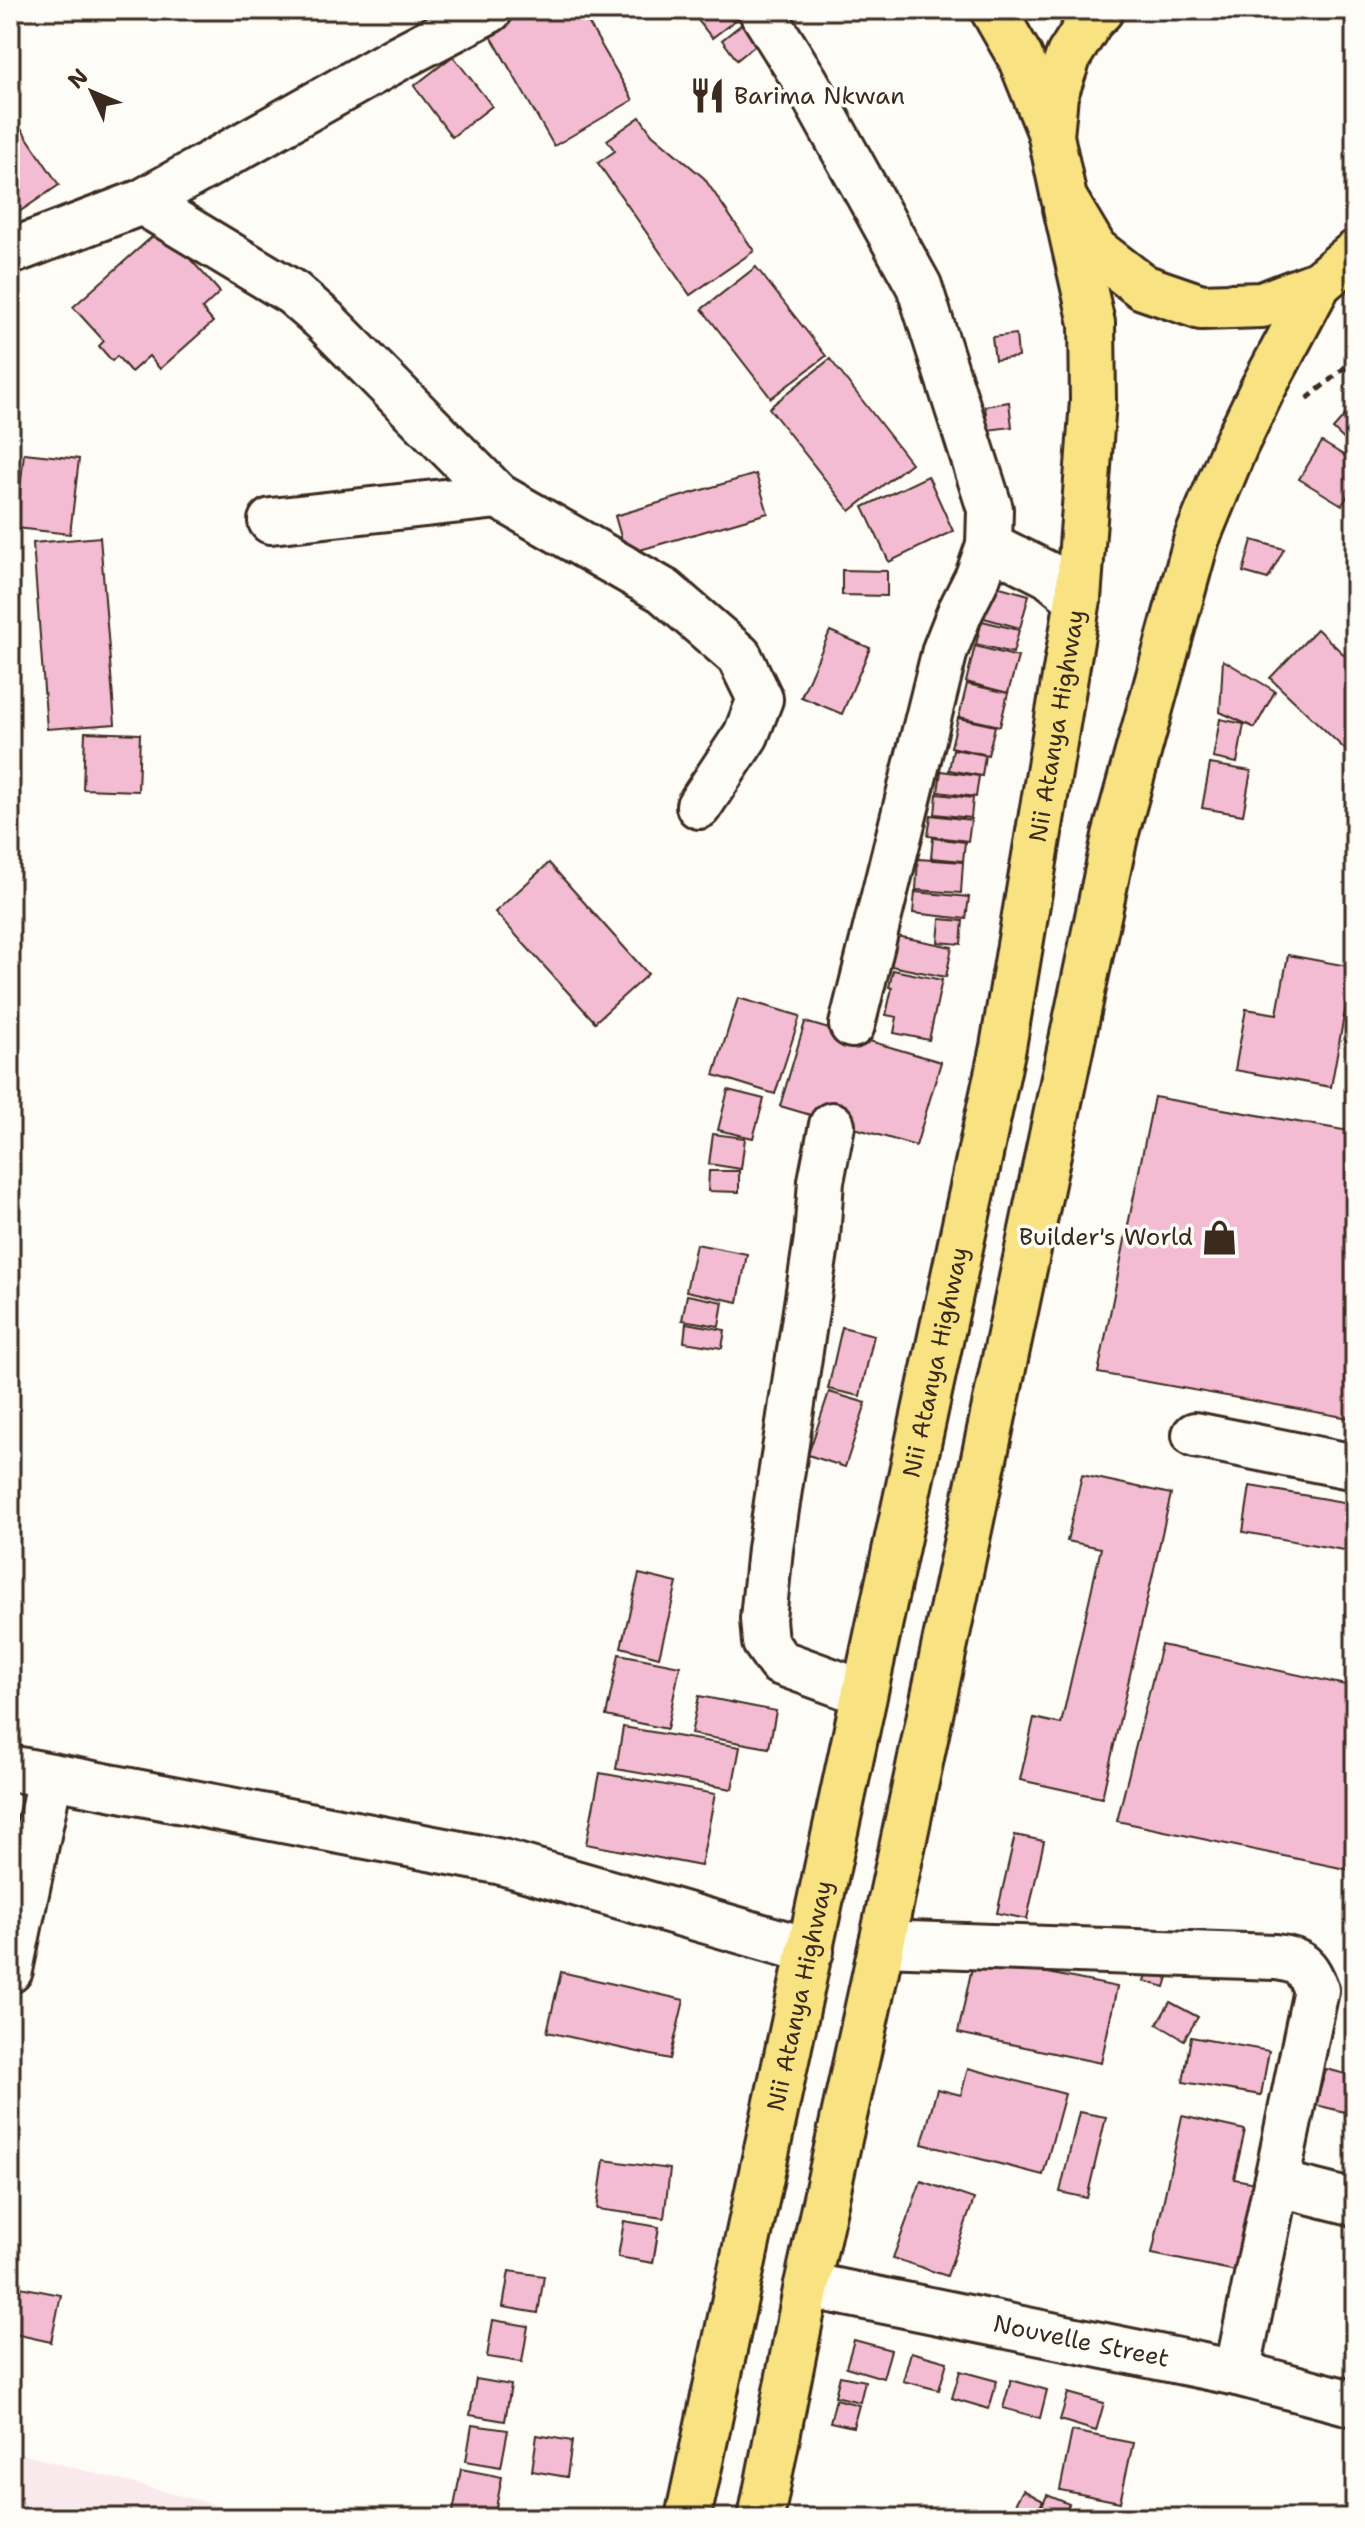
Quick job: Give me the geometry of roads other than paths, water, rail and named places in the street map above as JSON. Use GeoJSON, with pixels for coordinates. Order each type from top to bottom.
{"type":"FeatureCollection","features":[{"type":"Feature","properties":{"kind":"main road"},"geometry":{"type":"LineString","coordinates":[[993,10],[1020,57],[1051,136]]}},
{"type":"Feature","properties":{"kind":"main road"},"geometry":{"type":"LineString","coordinates":[[1051,136],[1055,95],[1069,55],[1101,10]]}},
{"type":"Feature","properties":{"kind":"main road","name":"Nii Atanya Highway"},"geometry":{"type":"LineString","coordinates":[[688,2518],[1003,1047],[1078,599],[1093,401],[1092,323],[1051,136]]}},
{"type":"Feature","properties":{"kind":"main road"},"geometry":{"type":"LineString","coordinates":[[1064,198],[1095,250],[1143,287],[1201,307],[1262,305],[1340,274]]}},
{"type":"Feature","properties":{"kind":"main road"},"geometry":{"type":"LineString","coordinates":[[761,2518],[807,2285],[1115,836],[1197,538],[1248,418],[1340,274]]}},
{"type":"Feature","properties":{"kind":"street"},"geometry":{"type":"LineString","coordinates":[[10,252],[142,202],[490,10]]}},
{"type":"Feature","properties":{"kind":"street"},"geometry":{"type":"LineString","coordinates":[[761,10],[806,82],[919,286],[990,509],[989,545],[945,650],[852,1025]]}},
{"type":"Feature","properties":{"kind":"street"},"geometry":{"type":"LineString","coordinates":[[142,202],[293,293],[324,320],[498,496],[664,591],[739,656],[760,699],[746,735],[699,806]]}},
{"type":"Feature","properties":{"kind":"street"},"geometry":{"type":"LineString","coordinates":[[271,521],[498,496]]}},
{"type":"Feature","properties":{"kind":"street"},"geometry":{"type":"LineString","coordinates":[[989,545],[1049,575],[1078,599]]}},
{"type":"Feature","properties":{"kind":"street"},"geometry":{"type":"LineString","coordinates":[[832,1125],[821,1181],[817,1238],[770,1549],[763,1619],[765,1642],[779,1662],[864,1693]]}},
{"type":"Feature","properties":{"kind":"street"},"geometry":{"type":"LineString","coordinates":[[1195,1435],[1355,1467]]}},
{"type":"Feature","properties":{"kind":"street"},"geometry":{"type":"LineString","coordinates":[[10,1970],[30,1773],[502,1862],[811,1951]]}},
{"type":"Feature","properties":{"kind":"street"},"geometry":{"type":"LineString","coordinates":[[882,1943],[1290,1959],[1309,1970],[1316,1990],[1237,2373]]}},
{"type":"Feature","properties":{"kind":"street"},"geometry":{"type":"LineString","coordinates":[[1276,2183],[1355,2203]]}},
{"type":"Feature","properties":{"kind":"street","name":"Nouvelle Street"},"geometry":{"type":"LineString","coordinates":[[807,2285],[1237,2373],[1355,2404]]}},
{"type":"Feature","properties":{"kind":"place","name":"Barima Nkwan"},"geometry":{"type":"Point","coordinates":[708,96]}},
{"type":"Feature","properties":{"kind":"place","name":"Builder's World"},"geometry":{"type":"Point","coordinates":[1219,1237]}}]}
